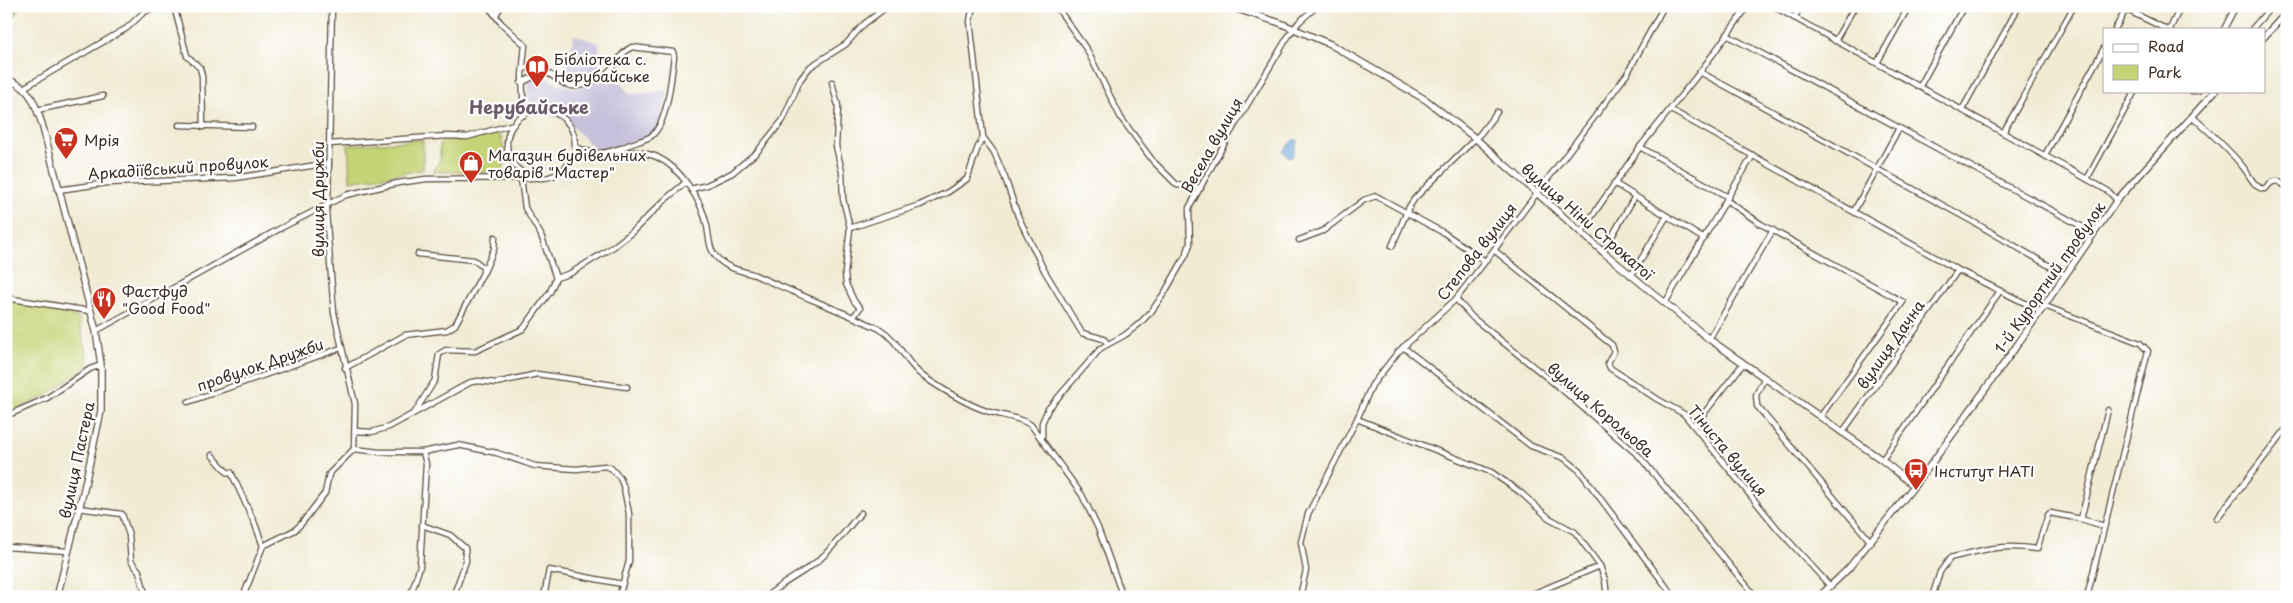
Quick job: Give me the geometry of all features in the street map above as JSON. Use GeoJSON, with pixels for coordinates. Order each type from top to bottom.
{"type":"FeatureCollection","features":[{"type":"Feature","properties":{"kind":"street"},"geometry":{"type":"LineString","coordinates":[[6,79],[25,87],[127,28],[143,13],[156,6]]}},
{"type":"Feature","properties":{"kind":"street"},"geometry":{"type":"LineString","coordinates":[[174,6],[187,56],[200,68],[203,127]]}},
{"type":"Feature","properties":{"kind":"street","name":"вулиця Дружби"},"geometry":{"type":"LineString","coordinates":[[332,6],[330,144],[326,212],[329,264],[341,348],[355,404],[354,450]]}},
{"type":"Feature","properties":{"kind":"street"},"geometry":{"type":"LineString","coordinates":[[488,6],[501,23],[524,43],[526,49],[523,69],[524,115]]}},
{"type":"Feature","properties":{"kind":"street"},"geometry":{"type":"LineString","coordinates":[[496,15],[501,6]]}},
{"type":"Feature","properties":{"kind":"street"},"geometry":{"type":"LineString","coordinates":[[690,190],[707,185],[732,173],[757,152],[783,120],[800,80],[810,67],[846,44],[864,24],[888,6]]}},
{"type":"Feature","properties":{"kind":"street"},"geometry":{"type":"LineString","coordinates":[[973,6],[970,21],[983,137],[994,152],[1006,178],[1018,216],[1044,270],[1082,332],[1104,339],[1107,343]]}},
{"type":"Feature","properties":{"kind":"street"},"geometry":{"type":"LineString","coordinates":[[1056,6],[1087,50],[1120,118],[1134,138],[1176,185],[1201,188]]}},
{"type":"Feature","properties":{"kind":"street","name":"вулиця Ніни Строкатої"},"geometry":{"type":"LineString","coordinates":[[1228,6],[1294,28],[1330,44],[1426,100],[1475,138],[1603,252],[1709,339],[1882,460],[1914,486]]}},
{"type":"Feature","properties":{"kind":"street","name":"Весела вулиця"},"geometry":{"type":"LineString","coordinates":[[1042,423],[1048,409],[1107,343],[1125,335],[1151,312],[1186,255],[1190,236],[1189,208],[1229,135],[1294,28],[1317,6]]}},
{"type":"Feature","properties":{"kind":"street","name":"Степова вулиця"},"geometry":{"type":"LineString","coordinates":[[1300,597],[1306,570],[1301,542],[1308,514],[1358,419],[1372,385],[1403,347],[1456,299],[1494,250],[1626,74],[1664,6]]}},
{"type":"Feature","properties":{"kind":"street"},"geometry":{"type":"LineString","coordinates":[[1581,232],[1640,147],[1700,72],[1748,6]]}},
{"type":"Feature","properties":{"kind":"street"},"geometry":{"type":"LineString","coordinates":[[1773,6],[2045,155],[2108,191],[2117,200]]}},
{"type":"Feature","properties":{"kind":"street"},"geometry":{"type":"LineString","coordinates":[[1794,18],[1801,6]]}},
{"type":"Feature","properties":{"kind":"street"},"geometry":{"type":"LineString","coordinates":[[1835,41],[1855,6]]}},
{"type":"Feature","properties":{"kind":"street"},"geometry":{"type":"LineString","coordinates":[[1877,63],[1909,6]]}},
{"type":"Feature","properties":{"kind":"street"},"geometry":{"type":"LineString","coordinates":[[1920,86],[1964,6]]}},
{"type":"Feature","properties":{"kind":"street"},"geometry":{"type":"LineString","coordinates":[[1962,110],[2019,6]]}},
{"type":"Feature","properties":{"kind":"street"},"geometry":{"type":"LineString","coordinates":[[2003,133],[2074,6]]}},
{"type":"Feature","properties":{"kind":"street"},"geometry":{"type":"LineString","coordinates":[[2119,6],[2127,8],[2166,28]]}},
{"type":"Feature","properties":{"kind":"street"},"geometry":{"type":"LineString","coordinates":[[2169,28],[2182,6]]}},
{"type":"Feature","properties":{"kind":"street"},"geometry":{"type":"LineString","coordinates":[[2225,28],[2236,6]]}},
{"type":"Feature","properties":{"kind":"street"},"geometry":{"type":"LineString","coordinates":[[2253,28],[2272,6]]}},
{"type":"Feature","properties":{"kind":"street"},"geometry":{"type":"LineString","coordinates":[[2116,28],[2127,8]]}},
{"type":"Feature","properties":{"kind":"street"},"geometry":{"type":"LineString","coordinates":[[2266,35],[2287,12]]}},
{"type":"Feature","properties":{"kind":"street"},"geometry":{"type":"LineString","coordinates":[[1728,35],[2094,233]]}},
{"type":"Feature","properties":{"kind":"street"},"geometry":{"type":"LineString","coordinates":[[524,80],[531,78],[534,72],[540,70],[548,72],[560,83],[577,86],[598,78],[611,69],[620,55],[632,46],[673,52],[668,104],[663,111],[660,126],[649,137],[612,151],[593,154],[576,147]]}},
{"type":"Feature","properties":{"kind":"street"},"geometry":{"type":"LineString","coordinates":[[2045,155],[2103,50]]}},
{"type":"Feature","properties":{"kind":"street"},"geometry":{"type":"LineString","coordinates":[[523,69],[529,67],[534,72]]}},
{"type":"Feature","properties":{"kind":"street"},"geometry":{"type":"LineString","coordinates":[[1700,72],[2065,275]]}},
{"type":"Feature","properties":{"kind":"street"},"geometry":{"type":"LineString","coordinates":[[832,82],[838,106],[836,146],[842,172],[843,199],[850,228],[845,272],[849,293],[860,308],[854,316]]}},
{"type":"Feature","properties":{"kind":"street","name":"вулиця Пастера"},"geometry":{"type":"LineString","coordinates":[[25,87],[37,110],[96,331],[100,365],[101,411],[80,508],[57,597]]}},
{"type":"Feature","properties":{"kind":"street"},"geometry":{"type":"LineString","coordinates":[[2087,179],[2134,92]]}},
{"type":"Feature","properties":{"kind":"street","name":"1-й Курортний провулок"},"geometry":{"type":"LineString","coordinates":[[1818,597],[1848,569],[1914,486],[2043,308],[2117,200],[2214,92]]}},
{"type":"Feature","properties":{"kind":"street"},"geometry":{"type":"LineString","coordinates":[[37,110],[103,96]]}},
{"type":"Feature","properties":{"kind":"street"},"geometry":{"type":"LineString","coordinates":[[96,331],[328,203],[346,195],[426,178],[534,178],[550,178],[562,172],[572,161],[576,147],[573,131],[568,123],[560,115],[541,110],[524,115],[514,124],[507,139],[509,156],[519,171],[534,178]]}},
{"type":"Feature","properties":{"kind":"street"},"geometry":{"type":"LineString","coordinates":[[1670,110],[1958,270],[2000,291],[2140,343],[2148,351],[2087,597]]}},
{"type":"Feature","properties":{"kind":"street"},"geometry":{"type":"LineString","coordinates":[[1392,246],[1407,212],[1424,187],[1436,178],[1480,134],[1497,112]]}},
{"type":"Feature","properties":{"kind":"street"},"geometry":{"type":"LineString","coordinates":[[2193,117],[2220,141],[2257,186],[2264,189],[2272,182],[2278,181],[2287,187]]}},
{"type":"Feature","properties":{"kind":"street"},"geometry":{"type":"LineString","coordinates":[[330,144],[447,136],[466,137],[514,124]]}},
{"type":"Feature","properties":{"kind":"street"},"geometry":{"type":"LineString","coordinates":[[179,125],[252,127]]}},
{"type":"Feature","properties":{"kind":"street"},"geometry":{"type":"LineString","coordinates":[[1854,211],[1898,128]]}},
{"type":"Feature","properties":{"kind":"street"},"geometry":{"type":"LineString","coordinates":[[850,228],[920,205],[948,192],[967,179],[983,137]]}},
{"type":"Feature","properties":{"kind":"street"},"geometry":{"type":"LineString","coordinates":[[1640,147],[1727,199],[1773,230],[1903,302],[1820,417]]}},
{"type":"Feature","properties":{"kind":"street"},"geometry":{"type":"LineString","coordinates":[[612,151],[657,157],[676,172],[700,206],[707,227],[708,242],[720,261],[726,266],[854,316],[888,334],[925,378],[973,405],[993,413],[1022,419],[1031,425],[1082,495],[1098,528],[1122,597]]}},
{"type":"Feature","properties":{"kind":"street"},"geometry":{"type":"LineString","coordinates":[[1665,303],[1753,155]]}},
{"type":"Feature","properties":{"kind":"street","name":"Аркадіївський провулок"},"geometry":{"type":"LineString","coordinates":[[58,190],[107,183],[235,178],[329,163]]}},
{"type":"Feature","properties":{"kind":"street"},"geometry":{"type":"LineString","coordinates":[[414,412],[435,380],[439,354],[446,350],[475,351],[523,329],[550,292],[556,278],[541,235],[525,208],[521,178]]}},
{"type":"Feature","properties":{"kind":"street"},"geometry":{"type":"LineString","coordinates":[[556,278],[578,270],[600,253],[613,247],[685,183]]}},
{"type":"Feature","properties":{"kind":"street"},"geometry":{"type":"LineString","coordinates":[[1614,183],[1704,239]]}},
{"type":"Feature","properties":{"kind":"street"},"geometry":{"type":"LineString","coordinates":[[1603,252],[1635,196]]}},
{"type":"Feature","properties":{"kind":"street"},"geometry":{"type":"LineString","coordinates":[[1299,240],[1322,231],[1371,197],[1382,198],[1444,233],[1485,261]]}},
{"type":"Feature","properties":{"kind":"street"},"geometry":{"type":"LineString","coordinates":[[1632,276],[1667,216]]}},
{"type":"Feature","properties":{"kind":"street"},"geometry":{"type":"LineString","coordinates":[[1709,339],[1773,230]]}},
{"type":"Feature","properties":{"kind":"street"},"geometry":{"type":"LineString","coordinates":[[346,368],[405,335],[452,328],[483,273],[494,249],[495,237]]}},
{"type":"Feature","properties":{"kind":"street","name":"Тіниста вулиця"},"geometry":{"type":"LineString","coordinates":[[1494,250],[1612,346],[1614,351],[1608,363],[1610,368],[1657,399],[1684,414],[1777,528],[1830,586]]}},
{"type":"Feature","properties":{"kind":"street"},"geometry":{"type":"LineString","coordinates":[[418,254],[474,260],[483,267],[483,273]]}},
{"type":"Feature","properties":{"kind":"street","name":"вулиця Дачна"},"geometry":{"type":"LineString","coordinates":[[1842,433],[1958,270]]}},
{"type":"Feature","properties":{"kind":"street"},"geometry":{"type":"LineString","coordinates":[[1882,460],[2000,291]]}},
{"type":"Feature","properties":{"kind":"street"},"geometry":{"type":"LineString","coordinates":[[6,298],[90,311]]}},
{"type":"Feature","properties":{"kind":"street","name":"вулиця Корольова"},"geometry":{"type":"LineString","coordinates":[[1456,299],[1473,318],[1566,392],[1639,456],[1756,597]]}},
{"type":"Feature","properties":{"kind":"street"},"geometry":{"type":"LineString","coordinates":[[1403,347],[1531,446],[1564,458],[1575,467],[1674,597]]}},
{"type":"Feature","properties":{"kind":"street","name":"провулок Дружби"},"geometry":{"type":"LineString","coordinates":[[188,402],[341,348]]}},
{"type":"Feature","properties":{"kind":"street"},"geometry":{"type":"LineString","coordinates":[[1694,426],[1743,364]]}},
{"type":"Feature","properties":{"kind":"street"},"geometry":{"type":"LineString","coordinates":[[6,416],[47,398],[90,369],[100,365]]}},
{"type":"Feature","properties":{"kind":"street"},"geometry":{"type":"LineString","coordinates":[[355,431],[372,432],[381,430],[414,412],[436,403],[471,382],[496,383],[537,374],[627,387]]}},
{"type":"Feature","properties":{"kind":"street"},"geometry":{"type":"LineString","coordinates":[[1764,379],[1756,395],[1758,406],[1871,542]]}},
{"type":"Feature","properties":{"kind":"street"},"geometry":{"type":"LineString","coordinates":[[2081,519],[2108,410]]}},
{"type":"Feature","properties":{"kind":"street"},"geometry":{"type":"LineString","coordinates":[[1358,419],[1491,472],[1520,492],[1550,518],[1575,532],[1600,566],[1605,580],[1607,597]]}},
{"type":"Feature","properties":{"kind":"street"},"geometry":{"type":"LineString","coordinates":[[1031,425],[1042,423],[1042,439]]}},
{"type":"Feature","properties":{"kind":"street"},"geometry":{"type":"LineString","coordinates":[[2217,518],[2287,428]]}},
{"type":"Feature","properties":{"kind":"street"},"geometry":{"type":"LineString","coordinates":[[263,546],[295,530],[302,523],[325,493],[329,474],[337,464],[354,450],[423,452],[458,445],[497,452],[535,466],[576,469],[605,466],[610,468],[620,478],[629,514],[629,561],[619,597]]}},
{"type":"Feature","properties":{"kind":"street"},"geometry":{"type":"LineString","coordinates":[[410,597],[420,566],[426,464],[423,452]]}},
{"type":"Feature","properties":{"kind":"street"},"geometry":{"type":"LineString","coordinates":[[212,454],[228,473],[231,472],[263,546],[243,597]]}},
{"type":"Feature","properties":{"kind":"street"},"geometry":{"type":"LineString","coordinates":[[80,508],[122,514],[128,535],[131,561],[139,571],[146,597]]}},
{"type":"Feature","properties":{"kind":"street"},"geometry":{"type":"LineString","coordinates":[[766,597],[820,559],[840,539],[847,527],[861,513]]}},
{"type":"Feature","properties":{"kind":"street"},"geometry":{"type":"LineString","coordinates":[[1932,597],[1940,572],[1950,558],[1996,546],[2011,545],[2037,549],[2050,513],[2104,526]]}},
{"type":"Feature","properties":{"kind":"street"},"geometry":{"type":"LineString","coordinates":[[422,525],[450,536],[462,543],[465,548],[466,561],[453,597]]}},
{"type":"Feature","properties":{"kind":"street"},"geometry":{"type":"LineString","coordinates":[[6,548],[68,550]]}},
{"type":"Feature","properties":{"kind":"street"},"geometry":{"type":"LineString","coordinates":[[1530,595],[1600,566]]}},
{"type":"Feature","properties":{"kind":"street"},"geometry":{"type":"LineString","coordinates":[[544,597],[549,570],[622,584]]}},
{"type":"Feature","properties":{"kind":"shaded area"},"geometry":{"type":"Polygon","coordinates":[[[574,35],[599,43],[599,76],[577,85],[562,83],[574,35]]]}},
{"type":"Feature","properties":{"kind":"shaded area"},"geometry":{"type":"Polygon","coordinates":[[[617,75],[629,94],[668,91],[661,122],[650,139],[598,152],[566,120],[544,108],[531,107],[527,84],[536,78],[544,76],[559,85],[576,88],[617,75]]]}},
{"type":"Feature","properties":{"kind":"green space"},"geometry":{"type":"Polygon","coordinates":[[[6,6],[20,6],[14,17],[6,17],[6,6]]]}},
{"type":"Feature","properties":{"kind":"green space"},"geometry":{"type":"Polygon","coordinates":[[[495,132],[501,137],[504,149],[505,162],[502,170],[497,172],[434,172],[440,160],[440,144],[445,139],[468,139],[495,132]]]}},
{"type":"Feature","properties":{"kind":"green space"},"geometry":{"type":"Polygon","coordinates":[[[423,140],[423,170],[350,181],[348,145],[423,140]]]}},
{"type":"Feature","properties":{"kind":"green space"},"geometry":{"type":"Polygon","coordinates":[[[6,301],[44,305],[79,319],[89,365],[46,396],[6,414],[6,301]]]}},
{"type":"Feature","properties":{"kind":"water"},"geometry":{"type":"Polygon","coordinates":[[[1293,140],[1298,140],[1292,157],[1287,156],[1283,151],[1293,140]]]}},
{"type":"Feature","properties":{"kind":"place","name":"Бібліотека с. Нерубайське"},"geometry":{"type":"Point","coordinates":[537,88]}},
{"type":"Feature","properties":{"kind":"place","name":"Мрія"},"geometry":{"type":"Point","coordinates":[66,160]}},
{"type":"Feature","properties":{"kind":"place","name":"Магазин будівельних товарів \"Мастер\""},"geometry":{"type":"Point","coordinates":[471,184]}},
{"type":"Feature","properties":{"kind":"place","name":"Фастфуд \"Good Food\""},"geometry":{"type":"Point","coordinates":[104,320]}},
{"type":"Feature","properties":{"kind":"place","name":"Інститут НАТІ"},"geometry":{"type":"Point","coordinates":[1916,491]}},
{"type":"Feature","properties":{"kind":"district","name":"Нерубайське"},"geometry":{"type":"Point","coordinates":[529,106]}}]}
